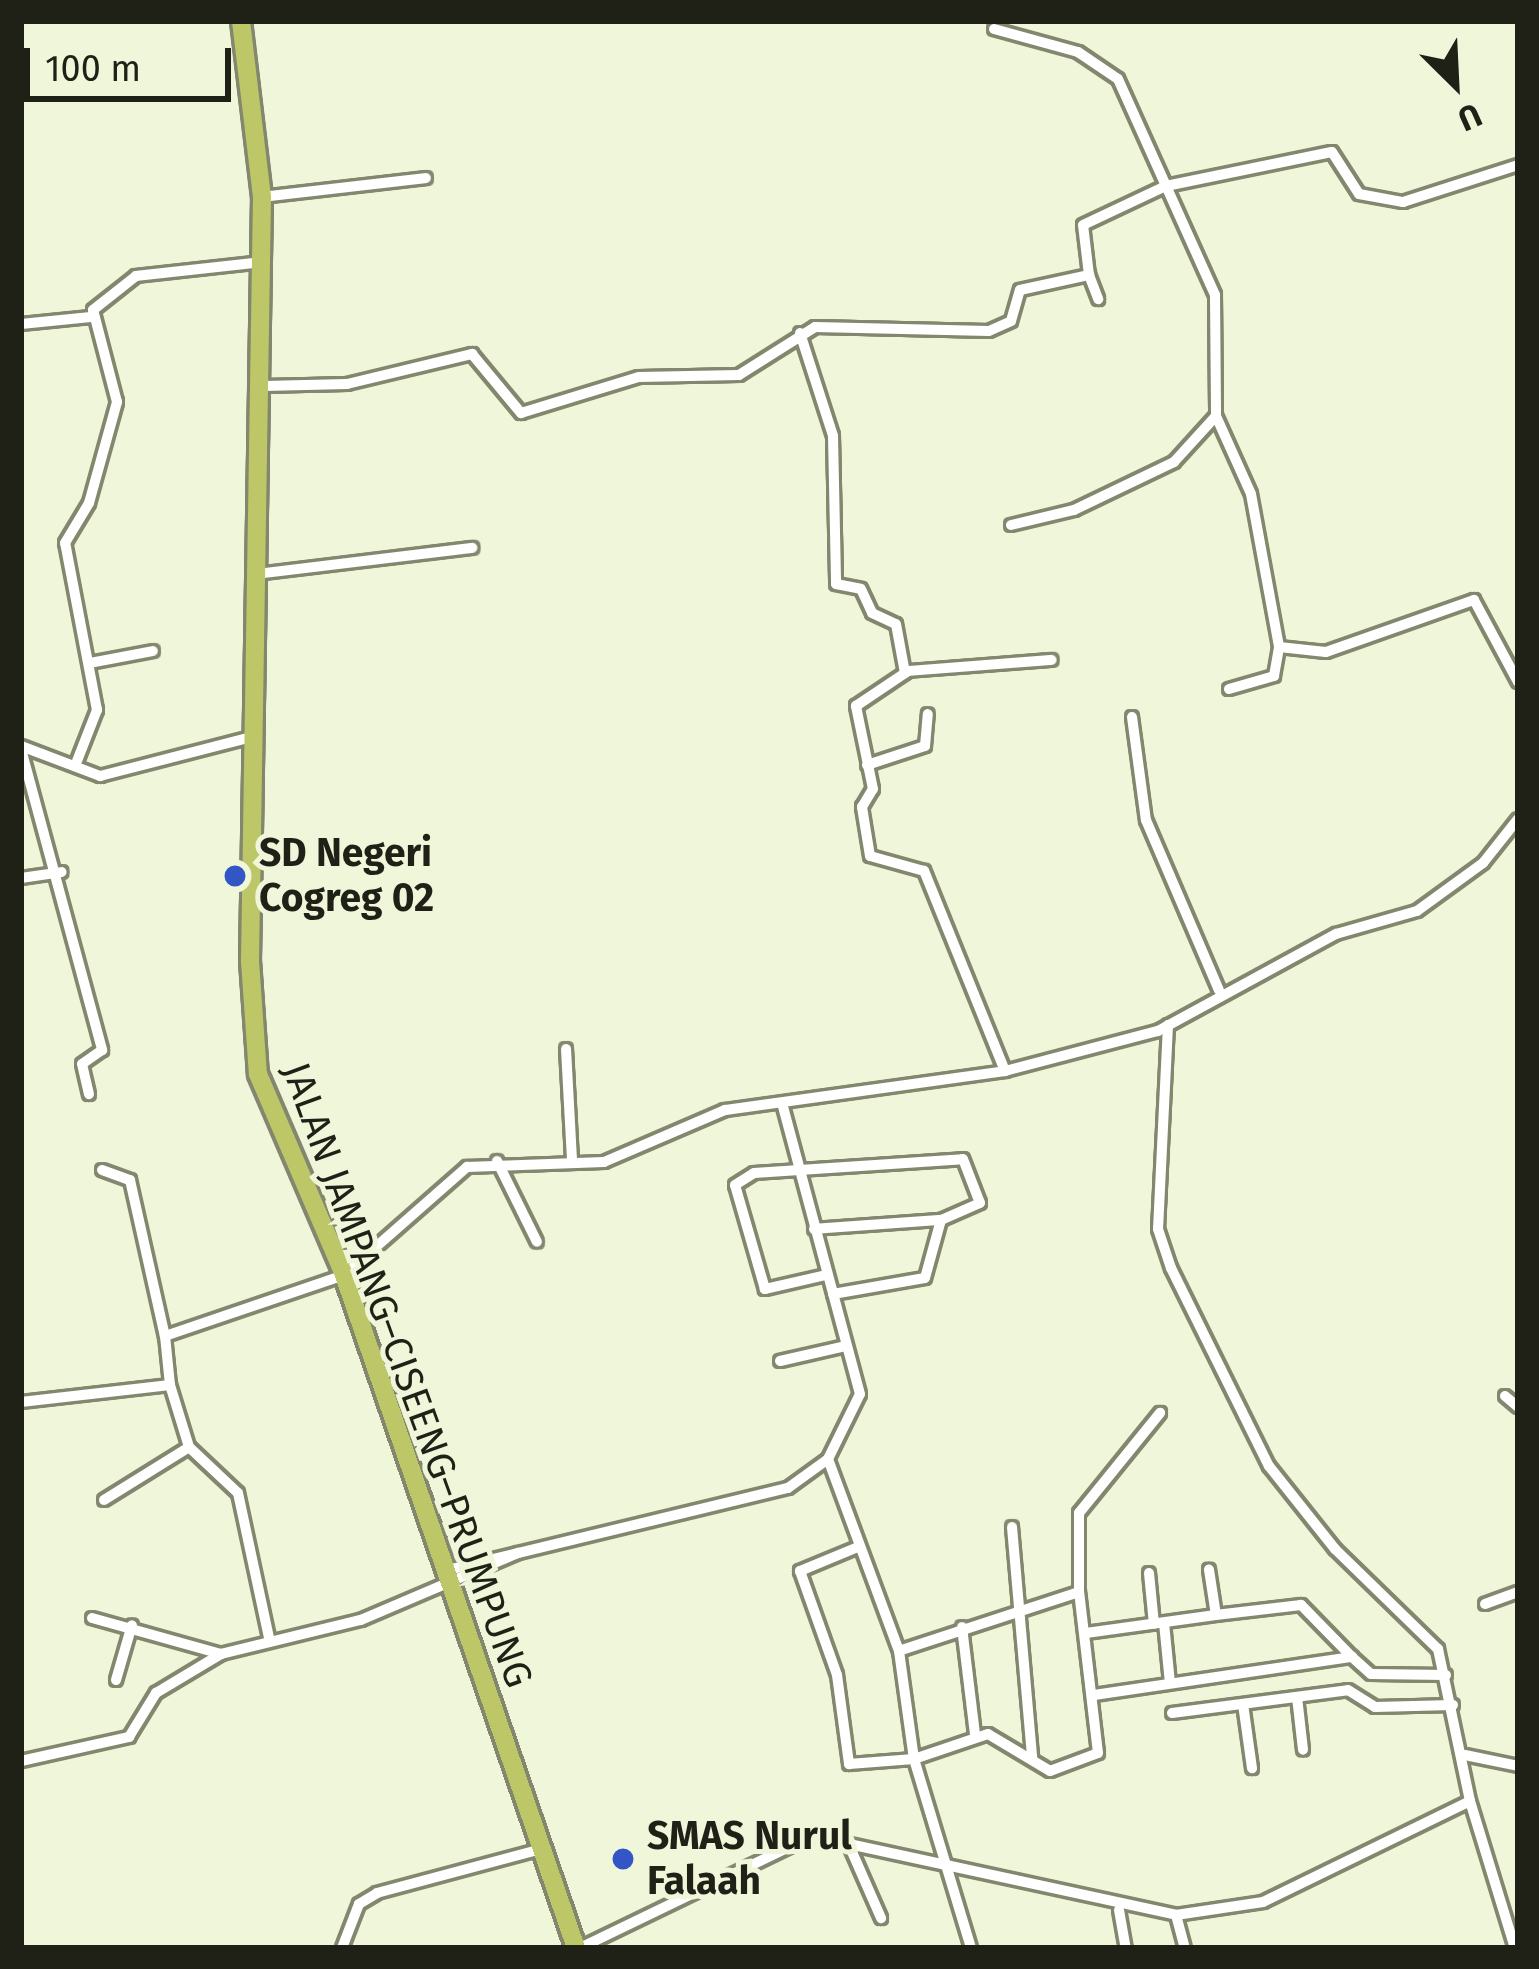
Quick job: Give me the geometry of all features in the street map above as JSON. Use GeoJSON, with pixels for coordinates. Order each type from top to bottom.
{"type":"FeatureCollection","features":[{"type":"Feature","properties":{"kind":"main road","name":"JALAN JAMPANG–CISEENG–PRUMPUNG"},"geometry":{"type":"LineString","coordinates":[[241,21],[262,196],[264,386],[252,736],[258,1074],[344,1275],[578,1948]]}},
{"type":"Feature","properties":{"kind":"street"},"geometry":{"type":"LineString","coordinates":[[994,29],[1078,52],[1118,79],[1215,295],[1216,416],[1251,494],[1279,647],[1274,676],[1229,689]]}},
{"type":"Feature","properties":{"kind":"street"},"geometry":{"type":"LineString","coordinates":[[1098,299],[1089,275],[1082,225],[1166,185],[1332,152],[1359,194],[1403,202],[1518,165]]}},
{"type":"Feature","properties":{"kind":"street"},"geometry":{"type":"LineString","coordinates":[[262,196],[426,178]]}},
{"type":"Feature","properties":{"kind":"street"},"geometry":{"type":"LineString","coordinates":[[21,324],[92,317],[136,276],[262,262]]}},
{"type":"Feature","properties":{"kind":"street"},"geometry":{"type":"LineString","coordinates":[[264,386],[347,384],[472,354],[521,413],[640,377],[739,375],[800,332],[989,331],[1011,321],[1020,290],[1089,275]]}},
{"type":"Feature","properties":{"kind":"street"},"geometry":{"type":"LineString","coordinates":[[77,761],[97,710],[65,543],[89,502],[117,402],[92,317]]}},
{"type":"Feature","properties":{"kind":"street"},"geometry":{"type":"LineString","coordinates":[[800,332],[833,436],[836,584],[861,589],[872,614],[896,624],[904,673]]}},
{"type":"Feature","properties":{"kind":"street"},"geometry":{"type":"LineString","coordinates":[[1011,525],[1074,510],[1174,462],[1216,416]]}},
{"type":"Feature","properties":{"kind":"street"},"geometry":{"type":"LineString","coordinates":[[256,574],[472,548]]}},
{"type":"Feature","properties":{"kind":"street"},"geometry":{"type":"LineString","coordinates":[[1279,647],[1326,652],[1474,600],[1518,682]]}},
{"type":"Feature","properties":{"kind":"street"},"geometry":{"type":"LineString","coordinates":[[91,663],[153,651]]}},
{"type":"Feature","properties":{"kind":"street"},"geometry":{"type":"LineString","coordinates":[[1005,1071],[924,871],[870,856],[866,765],[856,701],[904,673],[1052,660]]}},
{"type":"Feature","properties":{"kind":"street"},"geometry":{"type":"LineString","coordinates":[[866,765],[925,746],[928,714]]}},
{"type":"Feature","properties":{"kind":"street"},"geometry":{"type":"LineString","coordinates":[[1132,717],[1146,820],[1219,990]]}},
{"type":"Feature","properties":{"kind":"street"},"geometry":{"type":"LineString","coordinates":[[21,748],[77,761],[108,775],[252,736]]}},
{"type":"Feature","properties":{"kind":"street"},"geometry":{"type":"LineString","coordinates":[[21,748],[62,872],[64,922],[102,1050],[82,1064],[89,1094]]}},
{"type":"Feature","properties":{"kind":"street"},"geometry":{"type":"LineString","coordinates":[[165,1336],[344,1275],[451,1174],[496,1161],[625,1157],[706,1117],[1005,1071],[1168,1025],[1219,990],[1336,934],[1417,911],[1483,862],[1518,819]]}},
{"type":"Feature","properties":{"kind":"street"},"geometry":{"type":"LineString","coordinates":[[21,878],[62,872]]}},
{"type":"Feature","properties":{"kind":"street"},"geometry":{"type":"LineString","coordinates":[[1168,1025],[1158,1228],[1171,1268],[1269,1466],[1334,1549],[1438,1648],[1465,1755],[1470,1801],[1515,1948]]}},
{"type":"Feature","properties":{"kind":"street"},"geometry":{"type":"LineString","coordinates":[[566,1049],[572,1161]]}},
{"type":"Feature","properties":{"kind":"street"},"geometry":{"type":"LineString","coordinates":[[21,1761],[129,1737],[145,1704],[221,1654],[269,1638],[361,1620],[450,1576],[518,1553],[788,1488],[828,1459],[860,1402],[782,1103]]}},
{"type":"Feature","properties":{"kind":"street"},"geometry":{"type":"LineString","coordinates":[[814,1229],[941,1220],[980,1203],[963,1159],[754,1173],[732,1199],[765,1289],[826,1275]]}},
{"type":"Feature","properties":{"kind":"street"},"geometry":{"type":"LineString","coordinates":[[496,1161],[537,1242]]}},
{"type":"Feature","properties":{"kind":"street"},"geometry":{"type":"LineString","coordinates":[[102,1170],[130,1180],[165,1336],[170,1385],[189,1447],[238,1493],[269,1638]]}},
{"type":"Feature","properties":{"kind":"street"},"geometry":{"type":"LineString","coordinates":[[832,1294],[925,1278],[941,1220]]}},
{"type":"Feature","properties":{"kind":"street"},"geometry":{"type":"LineString","coordinates":[[780,1361],[845,1346]]}},
{"type":"Feature","properties":{"kind":"street"},"geometry":{"type":"LineString","coordinates":[[21,1402],[170,1385]]}},
{"type":"Feature","properties":{"kind":"street"},"geometry":{"type":"LineString","coordinates":[[1505,1396],[1518,1407]]}},
{"type":"Feature","properties":{"kind":"street"},"geometry":{"type":"LineString","coordinates":[[858,1547],[800,1571],[837,1675],[849,1764],[914,1759],[975,1735],[997,1734],[1057,1772],[1097,1753],[1079,1592],[1079,1513],[1160,1413]]}},
{"type":"Feature","properties":{"kind":"street"},"geometry":{"type":"LineString","coordinates":[[104,1500],[189,1447]]}},
{"type":"Feature","properties":{"kind":"street"},"geometry":{"type":"LineString","coordinates":[[828,1459],[899,1651],[914,1759],[971,1948]]}},
{"type":"Feature","properties":{"kind":"street"},"geometry":{"type":"LineString","coordinates":[[1012,1527],[1032,1757]]}},
{"type":"Feature","properties":{"kind":"street"},"geometry":{"type":"LineString","coordinates":[[1209,1570],[1216,1615]]}},
{"type":"Feature","properties":{"kind":"street"},"geometry":{"type":"LineString","coordinates":[[1149,1573],[1170,1683]]}},
{"type":"Feature","properties":{"kind":"street"},"geometry":{"type":"LineString","coordinates":[[899,1651],[1020,1606],[1079,1592]]}},
{"type":"Feature","properties":{"kind":"street"},"geometry":{"type":"LineString","coordinates":[[1485,1604],[1518,1592]]}},
{"type":"Feature","properties":{"kind":"street"},"geometry":{"type":"LineString","coordinates":[[1086,1633],[1301,1605],[1372,1674],[1445,1675]]}},
{"type":"Feature","properties":{"kind":"street"},"geometry":{"type":"LineString","coordinates":[[92,1618],[132,1625],[221,1654]]}},
{"type":"Feature","properties":{"kind":"street"},"geometry":{"type":"LineString","coordinates":[[116,1680],[132,1625]]}},
{"type":"Feature","properties":{"kind":"street"},"geometry":{"type":"LineString","coordinates":[[962,1627],[975,1735]]}},
{"type":"Feature","properties":{"kind":"street"},"geometry":{"type":"LineString","coordinates":[[1094,1695],[1352,1657]]}},
{"type":"Feature","properties":{"kind":"street"},"geometry":{"type":"LineString","coordinates":[[1172,1713],[1348,1690],[1376,1707],[1453,1706]]}},
{"type":"Feature","properties":{"kind":"street"},"geometry":{"type":"LineString","coordinates":[[1297,1697],[1303,1750]]}},
{"type":"Feature","properties":{"kind":"street"},"geometry":{"type":"LineString","coordinates":[[1243,1704],[1252,1768]]}},
{"type":"Feature","properties":{"kind":"street"},"geometry":{"type":"LineString","coordinates":[[1465,1755],[1518,1766]]}},
{"type":"Feature","properties":{"kind":"street"},"geometry":{"type":"LineString","coordinates":[[578,1948],[812,1836],[951,1874],[1119,1910],[1176,1915],[1263,1902],[1470,1801]]}},
{"type":"Feature","properties":{"kind":"street"},"geometry":{"type":"LineString","coordinates":[[849,1845],[881,1918]]}},
{"type":"Feature","properties":{"kind":"street"},"geometry":{"type":"LineString","coordinates":[[342,1948],[358,1904],[377,1893],[541,1849]]}},
{"type":"Feature","properties":{"kind":"street"},"geometry":{"type":"LineString","coordinates":[[1503,1910],[1518,1904]]}},
{"type":"Feature","properties":{"kind":"street"},"geometry":{"type":"LineString","coordinates":[[1119,1910],[1126,1948]]}},
{"type":"Feature","properties":{"kind":"street"},"geometry":{"type":"LineString","coordinates":[[1176,1915],[1185,1948]]}},
{"type":"Feature","properties":{"kind":"place","name":"SD Negeri Cogreg 02"},"geometry":{"type":"Point","coordinates":[235,876]}},
{"type":"Feature","properties":{"kind":"place","name":"SMAS Nurul Falaah"},"geometry":{"type":"Point","coordinates":[623,1859]}}]}
